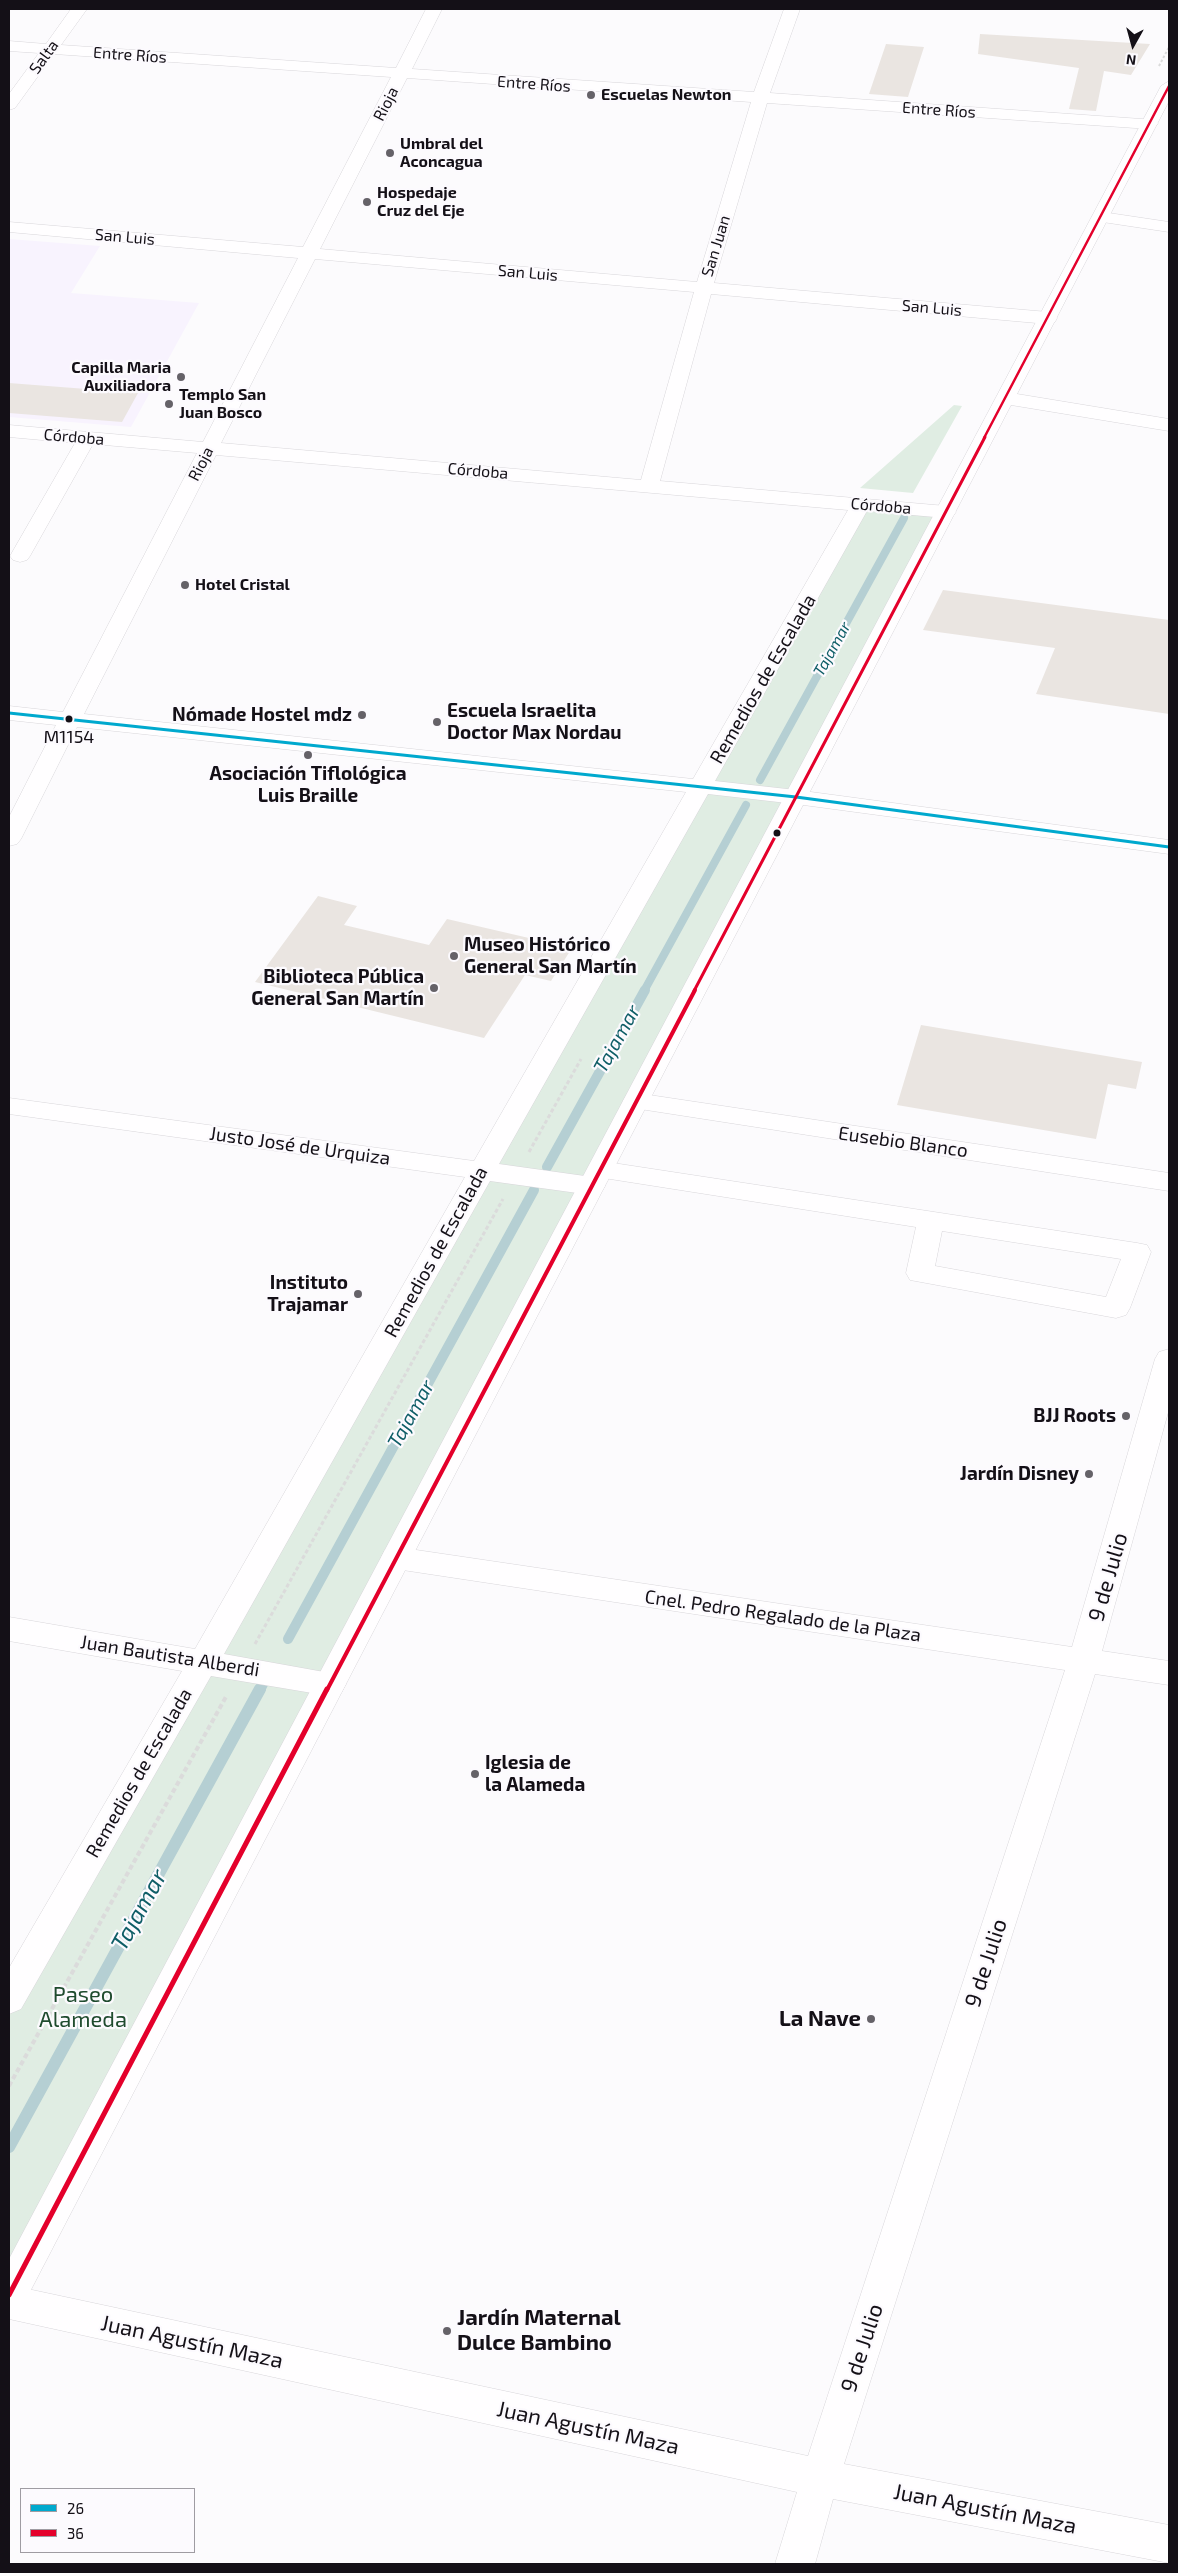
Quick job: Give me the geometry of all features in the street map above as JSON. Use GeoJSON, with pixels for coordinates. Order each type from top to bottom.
{"type":"FeatureCollection","features":[{"type":"Feature","properties":{"kind":"street","name":"Salta"},"geometry":{"type":"LineString","coordinates":[[9,105],[79,9]]}},
{"type":"Feature","properties":{"kind":"street","name":"Rioja"},"geometry":{"type":"LineString","coordinates":[[9,839],[434,9]]}},
{"type":"Feature","properties":{"kind":"street","name":"San Juan"},"geometry":{"type":"LineString","coordinates":[[649,485],[704,288],[760,99],[792,9]]}},
{"type":"Feature","properties":{"kind":"street","name":"Entre Ríos"},"geometry":{"type":"LineString","coordinates":[[9,46],[760,99],[1150,124]]}},
{"type":"Feature","properties":{"kind":"street"},"geometry":{"type":"LineString","coordinates":[[9,2295],[1102,217],[1169,86]]}},
{"type":"Feature","properties":{"kind":"street"},"geometry":{"type":"LineString","coordinates":[[1102,217],[1169,227]]}},
{"type":"Feature","properties":{"kind":"street","name":"San Luis"},"geometry":{"type":"LineString","coordinates":[[9,227],[1048,318]]}},
{"type":"Feature","properties":{"kind":"street"},"geometry":{"type":"LineString","coordinates":[[1006,398],[1169,425]]}},
{"type":"Feature","properties":{"kind":"street","name":"Córdoba"},"geometry":{"type":"LineString","coordinates":[[9,431],[946,512]]}},
{"type":"Feature","properties":{"kind":"street"},"geometry":{"type":"LineString","coordinates":[[20,556],[87,438]]}},
{"type":"Feature","properties":{"kind":"street","name":"Remedios de Escalada"},"geometry":{"type":"LineString","coordinates":[[9,1999],[203,1662],[861,504]]}},
{"type":"Feature","properties":{"kind":"street"},"geometry":{"type":"LineString","coordinates":[[9,712],[701,787],[1169,846]]}},
{"type":"Feature","properties":{"kind":"street","name":"Eusebio Blanco"},"geometry":{"type":"LineString","coordinates":[[636,1101],[1169,1182]]}},
{"type":"Feature","properties":{"kind":"street","name":"Justo José de Urquiza"},"geometry":{"type":"LineString","coordinates":[[9,1106],[516,1175],[596,1178],[931,1221],[1137,1252],[1116,1308],[920,1273],[931,1221]]}},
{"type":"Feature","properties":{"kind":"street","name":"9 de Julio"},"geometry":{"type":"LineString","coordinates":[[795,2564],[820,2478],[1084,1660],[1169,1359]]}},
{"type":"Feature","properties":{"kind":"street","name":"Cnel. Pedro Regalado de la Plaza"},"geometry":{"type":"LineString","coordinates":[[396,1558],[1169,1673]]}},
{"type":"Feature","properties":{"kind":"street","name":"Juan Bautista Alberdi"},"geometry":{"type":"LineString","coordinates":[[9,1629],[330,1684]]}},
{"type":"Feature","properties":{"kind":"street","name":"Juan Agustín Maza"},"geometry":{"type":"LineString","coordinates":[[9,2302],[820,2478],[1169,2544]]}},
{"type":"Feature","properties":{"kind":"path"},"geometry":{"type":"LineString","coordinates":[[9,2086],[583,1055]]}},
{"type":"Feature","properties":{"kind":"shaded area"},"geometry":{"type":"Polygon","coordinates":[[[9,239],[100,246],[71,293],[199,303],[131,427],[9,417],[9,239]]]}},
{"type":"Feature","properties":{"kind":"green space"},"geometry":{"type":"Polygon","coordinates":[[[954,405],[962,406],[913,493],[860,488],[954,405]]]}},
{"type":"Feature","properties":{"kind":"green space","name":"Paseo Alameda"},"geometry":{"type":"Polygon","coordinates":[[[861,504],[946,512],[9,2295],[9,1999],[203,1662],[861,504]]]}},
{"type":"Feature","properties":{"kind":"building"},"geometry":{"type":"Polygon","coordinates":[[[980,34],[1150,44],[1131,75],[1104,71],[1096,111],[1069,109],[1079,68],[978,54],[980,34]]]}},
{"type":"Feature","properties":{"kind":"building"},"geometry":{"type":"Polygon","coordinates":[[[886,44],[924,47],[908,97],[869,94],[886,44]]]}},
{"type":"Feature","properties":{"kind":"building"},"geometry":{"type":"Polygon","coordinates":[[[9,383],[138,393],[122,422],[9,413],[9,383]]]}},
{"type":"Feature","properties":{"kind":"building"},"geometry":{"type":"Polygon","coordinates":[[[943,590],[1169,620],[1169,714],[1036,694],[1055,648],[923,630],[943,590]]]}},
{"type":"Feature","properties":{"kind":"building"},"geometry":{"type":"Polygon","coordinates":[[[318,896],[357,906],[344,925],[429,945],[447,919],[572,948],[551,981],[525,975],[484,1038],[255,982],[318,896]]]}},
{"type":"Feature","properties":{"kind":"building"},"geometry":{"type":"Polygon","coordinates":[[[921,1025],[1142,1062],[1136,1089],[1108,1084],[1096,1139],[897,1105],[921,1025]]]}},
{"type":"Feature","properties":{"kind":"waterway","name":"Tajamar"},"geometry":{"type":"LineString","coordinates":[[760,780],[904,518]]}},
{"type":"Feature","properties":{"kind":"waterway","name":"Tajamar"},"geometry":{"type":"LineString","coordinates":[[644,991],[746,805]]}},
{"type":"Feature","properties":{"kind":"waterway","name":"Tajamar"},"geometry":{"type":"LineString","coordinates":[[547,1167],[645,990]]}},
{"type":"Feature","properties":{"kind":"waterway","name":"Tajamar"},"geometry":{"type":"LineString","coordinates":[[288,1639],[534,1190]]}},
{"type":"Feature","properties":{"kind":"waterway","name":"Tajamar"},"geometry":{"type":"LineString","coordinates":[[260,1690],[269,1673]]}},
{"type":"Feature","properties":{"kind":"waterway","name":"Tajamar"},"geometry":{"type":"LineString","coordinates":[[9,2147],[260,1689]]}},
{"type":"Feature","properties":{"kind":"transit line","name":"36"},"geometry":{"type":"LineString","coordinates":[[9,2295],[1169,86]]}},
{"type":"Feature","properties":{"kind":"transit line","name":"26"},"geometry":{"type":"LineString","coordinates":[[9,713],[796,797],[1169,847]]}},
{"type":"Feature","properties":{"kind":"place","name":"Escuelas Newton"},"geometry":{"type":"Point","coordinates":[591,95]}},
{"type":"Feature","properties":{"kind":"place","name":"Umbral del Aconcagua"},"geometry":{"type":"Point","coordinates":[390,153]}},
{"type":"Feature","properties":{"kind":"place","name":"Hospedaje Cruz del Eje"},"geometry":{"type":"Point","coordinates":[367,202]}},
{"type":"Feature","properties":{"kind":"place","name":"Capilla Maria Auxiliadora"},"geometry":{"type":"Point","coordinates":[181,377]}},
{"type":"Feature","properties":{"kind":"place","name":"Templo San Juan Bosco"},"geometry":{"type":"Point","coordinates":[169,404]}},
{"type":"Feature","properties":{"kind":"place","name":"Hotel Cristal"},"geometry":{"type":"Point","coordinates":[185,585]}},
{"type":"Feature","properties":{"kind":"place","name":"Nómade Hostel mdz"},"geometry":{"type":"Point","coordinates":[362,715]}},
{"type":"Feature","properties":{"kind":"place","name":"M1154"},"geometry":{"type":"Point","coordinates":[69,719]}},
{"type":"Feature","properties":{"kind":"place","name":"Escuela Israelita Doctor Max Nordau"},"geometry":{"type":"Point","coordinates":[437,722]}},
{"type":"Feature","properties":{"kind":"place","name":"Asociación Tiflológica Luis Braille"},"geometry":{"type":"Point","coordinates":[308,755]}},
{"type":"Feature","properties":{"kind":"place","name":"Museo Histórico General San Martín"},"geometry":{"type":"Point","coordinates":[454,956]}},
{"type":"Feature","properties":{"kind":"place","name":"Biblioteca Pública General San Martín"},"geometry":{"type":"Point","coordinates":[434,988]}},
{"type":"Feature","properties":{"kind":"place","name":"Instituto Trajamar"},"geometry":{"type":"Point","coordinates":[358,1294]}},
{"type":"Feature","properties":{"kind":"place","name":"BJJ Roots"},"geometry":{"type":"Point","coordinates":[1126,1416]}},
{"type":"Feature","properties":{"kind":"place","name":"Jardín Disney"},"geometry":{"type":"Point","coordinates":[1089,1474]}},
{"type":"Feature","properties":{"kind":"place","name":"Iglesia de la Alameda"},"geometry":{"type":"Point","coordinates":[475,1774]}},
{"type":"Feature","properties":{"kind":"place","name":"La Nave"},"geometry":{"type":"Point","coordinates":[871,2019]}},
{"type":"Feature","properties":{"kind":"place","name":"Jardín Maternal Dulce Bambino"},"geometry":{"type":"Point","coordinates":[447,2331]}}]}
